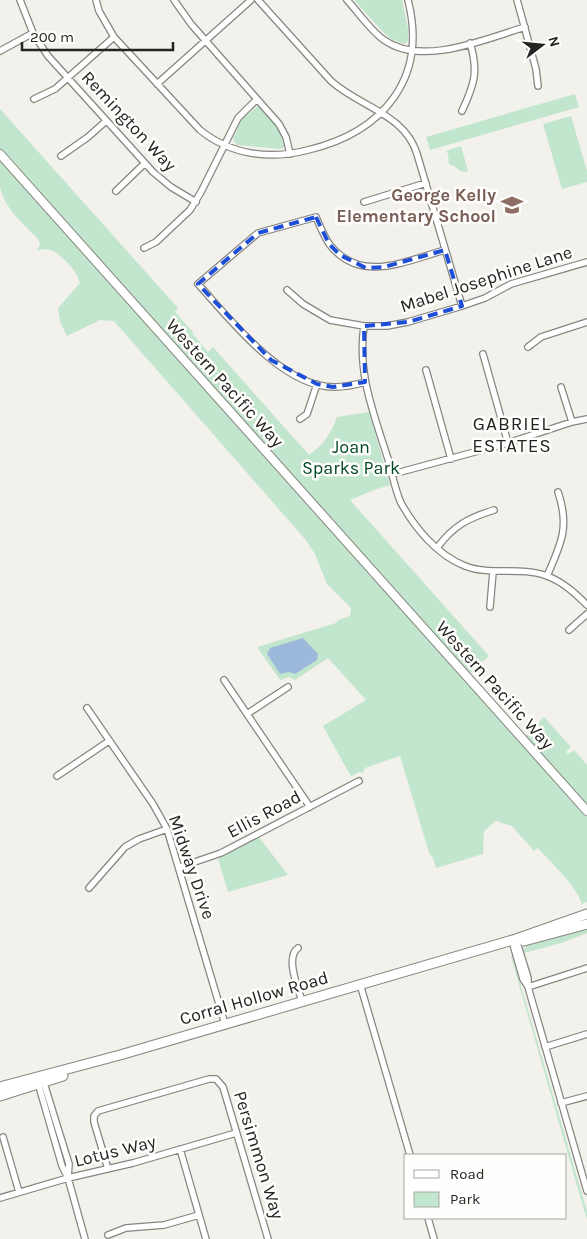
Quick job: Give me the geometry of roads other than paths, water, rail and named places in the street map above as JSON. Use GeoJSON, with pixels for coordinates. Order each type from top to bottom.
{"type":"FeatureCollection","features":[{"type":"Feature","properties":{"kind":"main road","name":"Corral Hollow Road"},"geometry":{"type":"LineString","coordinates":[[41,1081],[101,1064],[120,1055],[514,940],[587,914]]}},
{"type":"Feature","properties":{"kind":"main road","name":"Corral Hollow Road"},"geometry":{"type":"LineString","coordinates":[[514,940],[529,941],[587,924]]}},
{"type":"Feature","properties":{"kind":"main road"},"geometry":{"type":"LineString","coordinates":[[0,1087],[41,1081]]}},
{"type":"Feature","properties":{"kind":"main road"},"geometry":{"type":"LineString","coordinates":[[0,1096],[41,1081]]}},
{"type":"Feature","properties":{"kind":"street","name":"Remington Way"},"geometry":{"type":"LineString","coordinates":[[20,0],[33,33],[48,56],[144,164],[171,187],[196,202]]}},
{"type":"Feature","properties":{"kind":"street"},"geometry":{"type":"LineString","coordinates":[[96,0],[99,11],[114,38],[200,130],[224,145],[237,150],[258,154],[290,154],[317,148],[352,135],[382,113],[403,80],[412,50],[412,21],[408,0]]}},
{"type":"Feature","properties":{"kind":"street"},"geometry":{"type":"LineString","coordinates":[[174,0],[282,129],[290,154]]}},
{"type":"Feature","properties":{"kind":"street"},"geometry":{"type":"LineString","coordinates":[[157,84],[251,0]]}},
{"type":"Feature","properties":{"kind":"street"},"geometry":{"type":"LineString","coordinates":[[258,0],[332,82],[345,93],[382,113],[402,128],[412,140],[462,306]]}},
{"type":"Feature","properties":{"kind":"street"},"geometry":{"type":"LineString","coordinates":[[347,0],[383,39],[398,47],[412,50],[439,51],[524,27]]}},
{"type":"Feature","properties":{"kind":"street"},"geometry":{"type":"LineString","coordinates":[[517,0],[536,69],[538,86]]}},
{"type":"Feature","properties":{"kind":"street"},"geometry":{"type":"LineString","coordinates":[[0,51],[33,33]]}},
{"type":"Feature","properties":{"kind":"street"},"geometry":{"type":"LineString","coordinates":[[34,99],[50,92],[114,38]]}},
{"type":"Feature","properties":{"kind":"street"},"geometry":{"type":"LineString","coordinates":[[462,111],[472,90],[474,79],[475,62],[470,43]]}},
{"type":"Feature","properties":{"kind":"street"},"geometry":{"type":"LineString","coordinates":[[144,248],[156,242],[180,221],[196,202],[238,118],[257,99]]}},
{"type":"Feature","properties":{"kind":"street"},"geometry":{"type":"LineString","coordinates":[[61,156],[88,137],[106,121]]}},
{"type":"Feature","properties":{"kind":"street","name":"Western Pacific Way"},"geometry":{"type":"LineString","coordinates":[[0,154],[587,811]]}},
{"type":"Feature","properties":{"kind":"street"},"geometry":{"type":"LineString","coordinates":[[116,190],[144,164]]}},
{"type":"Feature","properties":{"kind":"street"},"geometry":{"type":"LineString","coordinates":[[364,202],[426,184]]}},
{"type":"Feature","properties":{"kind":"street"},"geometry":{"type":"LineString","coordinates":[[365,382],[333,387],[317,384],[295,376],[256,347],[198,284],[258,233],[316,217],[329,244],[340,255],[366,268],[384,268],[444,250]]}},
{"type":"Feature","properties":{"kind":"street","name":"Mabel Josephine Lane"},"geometry":{"type":"LineString","coordinates":[[287,290],[303,304],[330,320],[364,326],[387,326],[408,322],[462,306],[485,298],[511,284],[587,262]]}},
{"type":"Feature","properties":{"kind":"street"},"geometry":{"type":"LineString","coordinates":[[528,347],[541,337],[587,322]]}},
{"type":"Feature","properties":{"kind":"street"},"geometry":{"type":"LineString","coordinates":[[364,326],[361,355],[365,382],[400,501],[420,531],[437,548],[462,565],[493,572],[527,573],[547,576],[574,592],[587,604]]}},
{"type":"Feature","properties":{"kind":"street"},"geometry":{"type":"LineString","coordinates":[[483,354],[508,442]]}},
{"type":"Feature","properties":{"kind":"street"},"geometry":{"type":"LineString","coordinates":[[426,370],[451,459]]}},
{"type":"Feature","properties":{"kind":"street"},"geometry":{"type":"LineString","coordinates":[[300,419],[307,414],[317,384]]}},
{"type":"Feature","properties":{"kind":"street"},"geometry":{"type":"LineString","coordinates":[[562,387],[572,422]]}},
{"type":"Feature","properties":{"kind":"street"},"geometry":{"type":"LineString","coordinates":[[393,474],[587,419]]}},
{"type":"Feature","properties":{"kind":"street"},"geometry":{"type":"LineString","coordinates":[[547,576],[564,527],[564,516],[558,492]]}},
{"type":"Feature","properties":{"kind":"street"},"geometry":{"type":"LineString","coordinates":[[437,548],[461,523],[494,510]]}},
{"type":"Feature","properties":{"kind":"street"},"geometry":{"type":"LineString","coordinates":[[490,607],[493,572]]}},
{"type":"Feature","properties":{"kind":"street"},"geometry":{"type":"LineString","coordinates":[[569,630],[587,614]]}},
{"type":"Feature","properties":{"kind":"street"},"geometry":{"type":"LineString","coordinates":[[224,680],[310,807]]}},
{"type":"Feature","properties":{"kind":"street"},"geometry":{"type":"LineString","coordinates":[[247,714],[288,686]]}},
{"type":"Feature","properties":{"kind":"street","name":"Midway Drive"},"geometry":{"type":"LineString","coordinates":[[87,708],[153,804],[167,829],[180,867],[225,1024]]}},
{"type":"Feature","properties":{"kind":"street"},"geometry":{"type":"LineString","coordinates":[[57,776],[109,741]]}},
{"type":"Feature","properties":{"kind":"street","name":"Ellis Road"},"geometry":{"type":"LineString","coordinates":[[180,867],[221,853],[359,782]]}},
{"type":"Feature","properties":{"kind":"street"},"geometry":{"type":"LineString","coordinates":[[89,888],[125,847],[167,829]]}},
{"type":"Feature","properties":{"kind":"street"},"geometry":{"type":"LineString","coordinates":[[514,940],[528,978],[528,987],[587,1191]]}},
{"type":"Feature","properties":{"kind":"street"},"geometry":{"type":"LineString","coordinates":[[298,948],[293,952],[291,961],[302,1001]]}},
{"type":"Feature","properties":{"kind":"street"},"geometry":{"type":"LineString","coordinates":[[528,987],[587,968]]}},
{"type":"Feature","properties":{"kind":"street"},"geometry":{"type":"LineString","coordinates":[[360,984],[410,1154]]}},
{"type":"Feature","properties":{"kind":"street"},"geometry":{"type":"LineString","coordinates":[[545,1047],[587,1034]]}},
{"type":"Feature","properties":{"kind":"street","name":"Persimmon Way"},"geometry":{"type":"LineString","coordinates":[[108,1169],[94,1122],[95,1114],[102,1109],[209,1079],[219,1081],[223,1086],[268,1239]]}},
{"type":"Feature","properties":{"kind":"street"},"geometry":{"type":"LineString","coordinates":[[41,1081],[62,1166],[68,1178],[85,1239]]}},
{"type":"Feature","properties":{"kind":"street"},"geometry":{"type":"LineString","coordinates":[[562,1103],[587,1096]]}},
{"type":"Feature","properties":{"kind":"street","name":"Lotus Way"},"geometry":{"type":"LineString","coordinates":[[0,1198],[236,1133]]}},
{"type":"Feature","properties":{"kind":"street"},"geometry":{"type":"LineString","coordinates":[[3,1137],[19,1192]]}},
{"type":"Feature","properties":{"kind":"street"},"geometry":{"type":"LineString","coordinates":[[180,1149],[206,1239]]}},
{"type":"Feature","properties":{"kind":"street"},"geometry":{"type":"LineString","coordinates":[[108,1235],[126,1228],[164,1225],[199,1215]]}},
{"type":"Feature","properties":{"kind":"street"},"geometry":{"type":"LineString","coordinates":[[428,1219],[434,1239]]}},
{"type":"Feature","properties":{"kind":"water"},"geometry":{"type":"Polygon","coordinates":[[[303,638],[318,654],[317,660],[295,674],[289,672],[280,674],[267,654],[270,648],[303,638]]]}},
{"type":"Feature","properties":{"kind":"place","name":"George Kelly Elementary School"},"geometry":{"type":"Point","coordinates":[512,205]}},
{"type":"Feature","properties":{"kind":"district","name":"GABRIEL ESTATES"},"geometry":{"type":"Point","coordinates":[512,435]}},
{"type":"Feature","properties":{"kind":"park label","name":"Joan Sparks Park"},"geometry":{"type":"Point","coordinates":[351,457]}}]}
